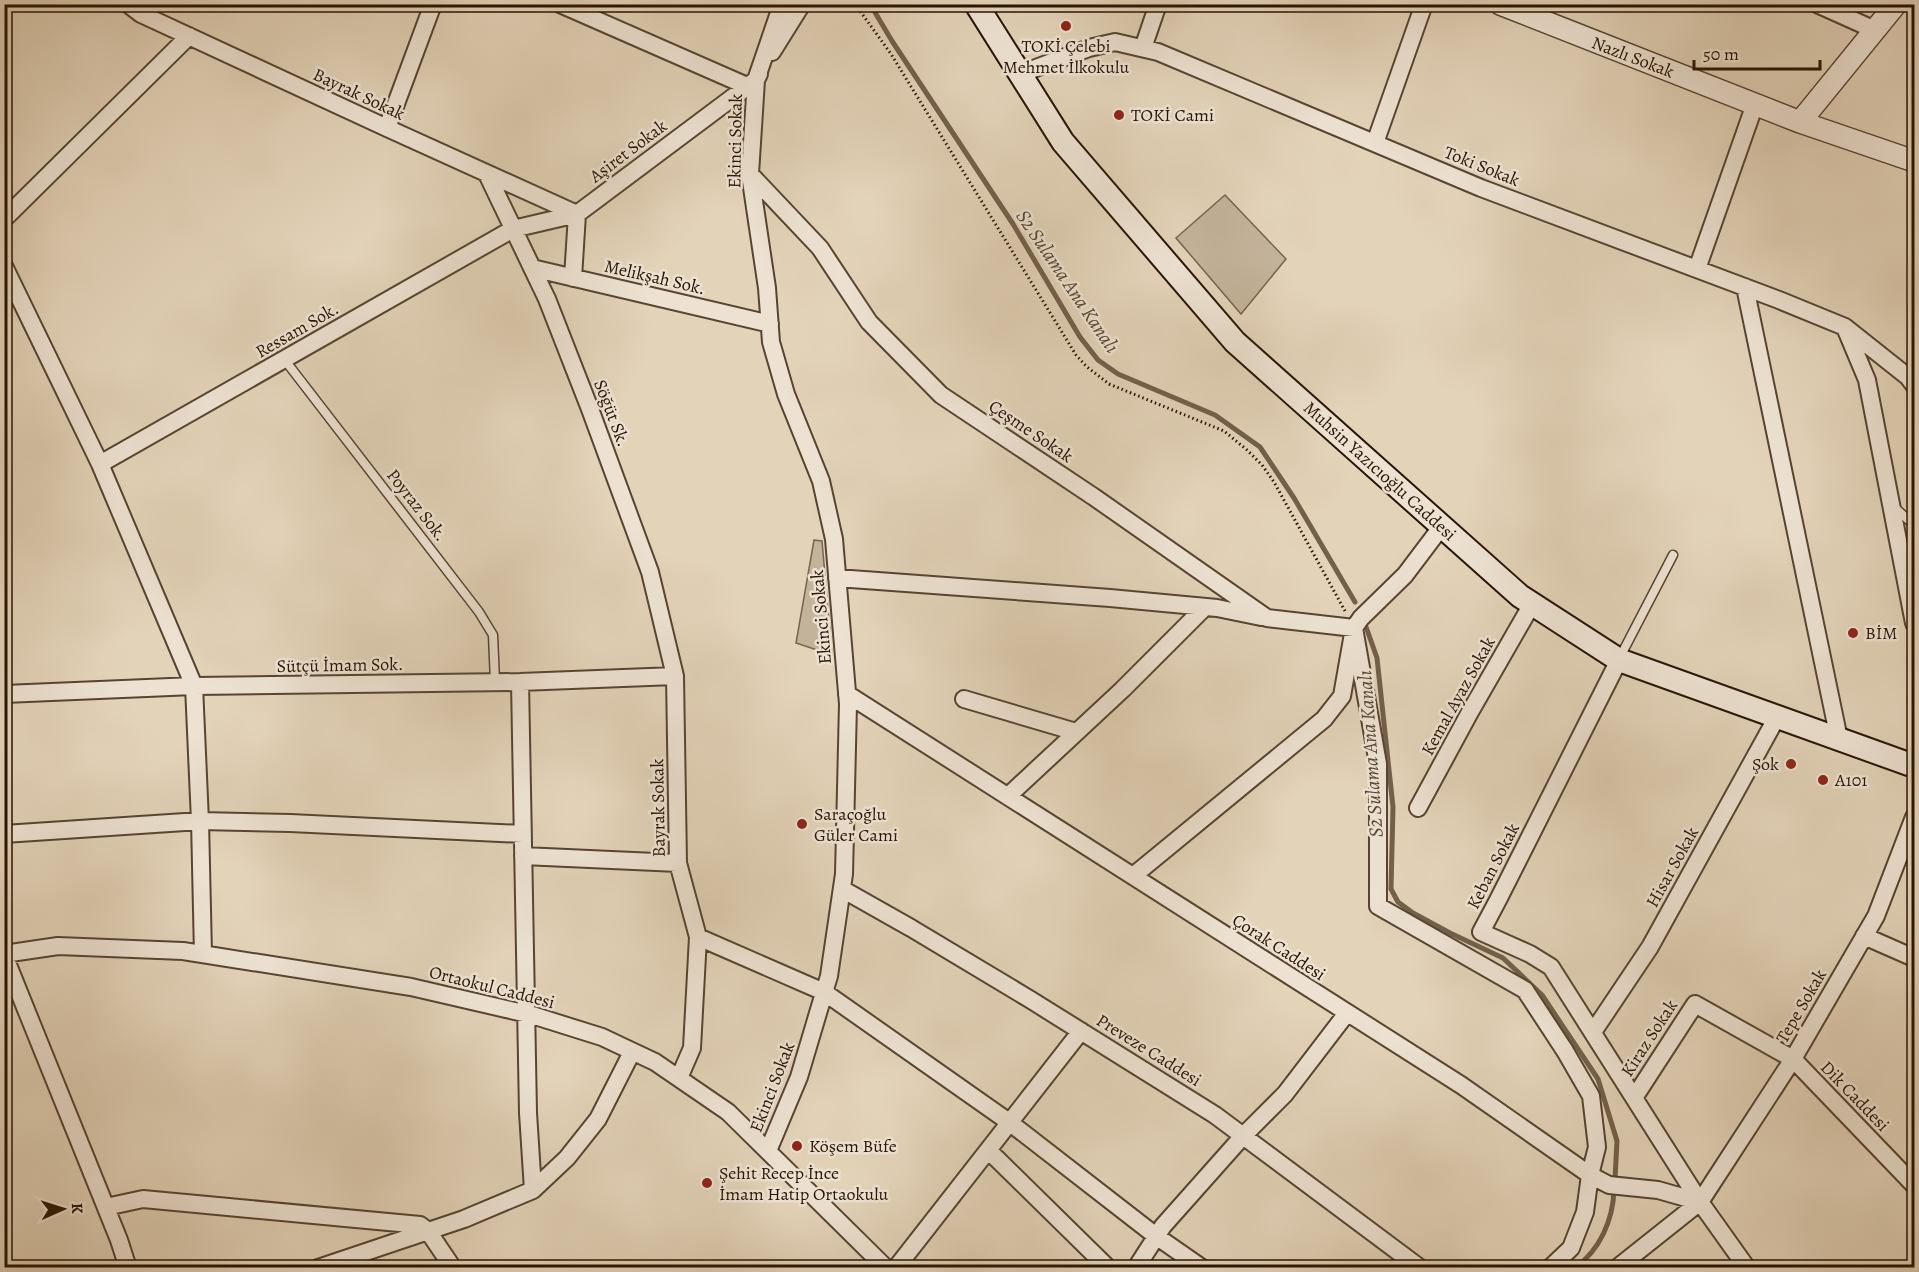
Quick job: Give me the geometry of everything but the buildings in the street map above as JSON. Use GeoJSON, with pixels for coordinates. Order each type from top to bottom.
{"type":"FeatureCollection","features":[{"type":"Feature","properties":{"kind":"main road","name":"Muhsin Yazıcıoğlu Caddesi"},"geometry":{"type":"LineString","coordinates":[[976,4],[1063,142],[1235,342],[1520,596],[1619,660],[1914,766]]}},
{"type":"Feature","properties":{"kind":"street","name":"Bayrak Sokak"},"geometry":{"type":"LineString","coordinates":[[128,4],[141,14],[577,214]]}},
{"type":"Feature","properties":{"kind":"street"},"geometry":{"type":"LineString","coordinates":[[387,128],[433,4]]}},
{"type":"Feature","properties":{"kind":"street"},"geometry":{"type":"LineString","coordinates":[[560,4],[751,83],[783,4]]}},
{"type":"Feature","properties":{"kind":"street","name":"Aşiret Sokak"},"geometry":{"type":"LineString","coordinates":[[513,229],[577,214],[751,83],[802,4]]}},
{"type":"Feature","properties":{"kind":"street"},"geometry":{"type":"LineString","coordinates":[[1143,48],[1158,4]]}},
{"type":"Feature","properties":{"kind":"street"},"geometry":{"type":"LineString","coordinates":[[1375,143],[1424,4]]}},
{"type":"Feature","properties":{"kind":"street","name":"Nazlı Sokak"},"geometry":{"type":"LineString","coordinates":[[1500,4],[1800,122],[1914,160]]}},
{"type":"Feature","properties":{"kind":"street"},"geometry":{"type":"LineString","coordinates":[[1817,4],[1875,30]]}},
{"type":"Feature","properties":{"kind":"street"},"geometry":{"type":"LineString","coordinates":[[1800,122],[1896,4]]}},
{"type":"Feature","properties":{"kind":"street"},"geometry":{"type":"LineString","coordinates":[[4,219],[189,36]]}},
{"type":"Feature","properties":{"kind":"street","name":"Toki Sokak"},"geometry":{"type":"LineString","coordinates":[[1020,74],[1089,48],[1115,42],[1158,52],[1481,188],[1845,327],[1912,378]]}},
{"type":"Feature","properties":{"kind":"street","name":"Ekinci Sokak"},"geometry":{"type":"LineString","coordinates":[[751,83],[750,174],[767,288],[771,342],[786,394],[821,481],[834,539],[847,694],[844,874],[829,976],[799,1077],[768,1151]]}},
{"type":"Feature","properties":{"kind":"street"},"geometry":{"type":"LineString","coordinates":[[1697,269],[1755,104]]}},
{"type":"Feature","properties":{"kind":"street","name":"Söğüt Sk."},"geometry":{"type":"LineString","coordinates":[[487,174],[547,299],[590,409],[650,572],[675,676]]}},
{"type":"Feature","properties":{"kind":"street","name":"Çeşme Sokak"},"geometry":{"type":"LineString","coordinates":[[750,174],[820,248],[869,322],[941,395],[1104,504],[1267,618],[1354,627]]}},
{"type":"Feature","properties":{"kind":"street"},"geometry":{"type":"LineString","coordinates":[[573,278],[577,214]]}},
{"type":"Feature","properties":{"kind":"street","name":"Ressam Sok."},"geometry":{"type":"LineString","coordinates":[[100,464],[513,229]]}},
{"type":"Feature","properties":{"kind":"street"},"geometry":{"type":"LineString","coordinates":[[4,266],[100,464],[194,686],[200,821],[202,954]]}},
{"type":"Feature","properties":{"kind":"street","name":"Melikşah Sok."},"geometry":{"type":"LineString","coordinates":[[532,268],[770,324]]}},
{"type":"Feature","properties":{"kind":"street"},"geometry":{"type":"LineString","coordinates":[[1745,287],[1839,739]]}},
{"type":"Feature","properties":{"kind":"street"},"geometry":{"type":"LineString","coordinates":[[1845,327],[1867,380],[1914,623]]}},
{"type":"Feature","properties":{"kind":"street"},"geometry":{"type":"LineString","coordinates":[[1133,876],[1324,719],[1342,696],[1354,627],[1375,603],[1406,575],[1442,526]]}},
{"type":"Feature","properties":{"kind":"street"},"geometry":{"type":"LineString","coordinates":[[837,578],[1205,607],[1267,618]]}},
{"type":"Feature","properties":{"kind":"street","name":"Kemal Ayaz Sokak"},"geometry":{"type":"LineString","coordinates":[[1418,808],[1532,604]]}},
{"type":"Feature","properties":{"kind":"street"},"geometry":{"type":"LineString","coordinates":[[1008,796],[1205,607]]}},
{"type":"Feature","properties":{"kind":"street"},"geometry":{"type":"LineString","coordinates":[[1354,627],[1378,764],[1378,906],[1525,990],[1591,1096],[1597,1147],[1590,1175],[1585,1212],[1571,1248],[1550,1268]]}},
{"type":"Feature","properties":{"kind":"street","name":"Keban Sokak"},"geometry":{"type":"LineString","coordinates":[[1619,660],[1481,932],[1530,954],[1551,967],[1700,1202],[1748,1268]]}},
{"type":"Feature","properties":{"kind":"street","name":"Bayrak Sokak"},"geometry":{"type":"LineString","coordinates":[[675,676],[678,863],[698,937],[692,1048],[679,1078]]}},
{"type":"Feature","properties":{"kind":"street","name":"Sütçü İmam Sok."},"geometry":{"type":"LineString","coordinates":[[4,694],[194,686],[520,682],[675,676]]}},
{"type":"Feature","properties":{"kind":"street"},"geometry":{"type":"LineString","coordinates":[[520,682],[528,1113],[533,1190]]}},
{"type":"Feature","properties":{"kind":"street","name":"Çorak Caddesi"},"geometry":{"type":"LineString","coordinates":[[847,694],[1461,1085],[1590,1175],[1609,1185],[1658,1190],[1700,1202]]}},
{"type":"Feature","properties":{"kind":"street"},"geometry":{"type":"LineString","coordinates":[[964,699],[1076,732]]}},
{"type":"Feature","properties":{"kind":"street","name":"Hisar Sokak"},"geometry":{"type":"LineString","coordinates":[[1593,1032],[1650,947],[1777,717]]}},
{"type":"Feature","properties":{"kind":"street","name":"Tepe Sokak"},"geometry":{"type":"LineString","coordinates":[[1617,1268],[1700,1202],[1793,1059],[1876,916],[1914,817]]}},
{"type":"Feature","properties":{"kind":"street"},"geometry":{"type":"LineString","coordinates":[[4,834],[200,821],[523,834]]}},
{"type":"Feature","properties":{"kind":"street"},"geometry":{"type":"LineString","coordinates":[[523,856],[678,863]]}},
{"type":"Feature","properties":{"kind":"street","name":"Preveze Caddesi"},"geometry":{"type":"LineString","coordinates":[[842,889],[1081,1031],[1215,1115],[1420,1268]]}},
{"type":"Feature","properties":{"kind":"street"},"geometry":{"type":"LineString","coordinates":[[1864,936],[1914,958]]}},
{"type":"Feature","properties":{"kind":"street"},"geometry":{"type":"LineString","coordinates":[[698,937],[825,992],[1010,1122],[1156,1236],[1202,1268]]}},
{"type":"Feature","properties":{"kind":"street","name":"Ortaokul Caddesi"},"geometry":{"type":"LineString","coordinates":[[4,955],[58,946],[183,951],[411,987],[526,1014],[602,1037],[655,1062],[729,1112],[886,1268]]}},
{"type":"Feature","properties":{"kind":"street"},"geometry":{"type":"LineString","coordinates":[[4,955],[106,1207],[128,1268]]}},
{"type":"Feature","properties":{"kind":"street","name":"Kiraz Sokak"},"geometry":{"type":"LineString","coordinates":[[1634,1098],[1695,1004],[1793,1059]]}},
{"type":"Feature","properties":{"kind":"street"},"geometry":{"type":"LineString","coordinates":[[1136,1268],[1163,1226],[1243,1136],[1285,1094],[1347,1013]]}},
{"type":"Feature","properties":{"kind":"street"},"geometry":{"type":"LineString","coordinates":[[896,1268],[1081,1031]]}},
{"type":"Feature","properties":{"kind":"street"},"geometry":{"type":"LineString","coordinates":[[318,1268],[464,1220],[533,1190],[567,1158],[598,1119],[632,1052]]}},
{"type":"Feature","properties":{"kind":"street","name":"Dik Caddesi"},"geometry":{"type":"LineString","coordinates":[[1793,1059],[1914,1185]]}},
{"type":"Feature","properties":{"kind":"street"},"geometry":{"type":"LineString","coordinates":[[988,1150],[1108,1268]]}},
{"type":"Feature","properties":{"kind":"street"},"geometry":{"type":"LineString","coordinates":[[106,1207],[143,1199],[420,1225],[428,1231],[453,1268]]}},
{"type":"Feature","properties":{"kind":"lane","name":"Poyraz Sok."},"geometry":{"type":"LineString","coordinates":[[284,359],[479,612],[493,635],[495,682]]}},
{"type":"Feature","properties":{"kind":"lane"},"geometry":{"type":"LineString","coordinates":[[1892,506],[1914,525]]}},
{"type":"Feature","properties":{"kind":"lane"},"geometry":{"type":"LineString","coordinates":[[1619,660],[1673,555]]}},
{"type":"Feature","properties":{"kind":"path"},"geometry":{"type":"LineString","coordinates":[[855,4],[891,54],[1076,355],[1109,384],[1224,431],[1247,450],[1274,482],[1354,627]]}},
{"type":"Feature","properties":{"kind":"shaded area"},"geometry":{"type":"Polygon","coordinates":[[[1225,195],[1286,259],[1241,314],[1176,238],[1225,195]]]}},
{"type":"Feature","properties":{"kind":"shaded area"},"geometry":{"type":"Polygon","coordinates":[[[814,540],[822,541],[832,655],[796,643],[814,540]]]}},
{"type":"Feature","properties":{"kind":"waterway","name":"S2 Sulama Ana Kanalı"},"geometry":{"type":"LineString","coordinates":[[870,4],[1013,224],[1080,337],[1098,360],[1118,374],[1215,415],[1260,447],[1294,498],[1355,602]]}},
{"type":"Feature","properties":{"kind":"waterway","name":"S2 Sulama Ana Kanalı"},"geometry":{"type":"LineString","coordinates":[[1365,624],[1377,658],[1393,807],[1391,889],[1398,902],[1413,913],[1503,958],[1542,995],[1598,1079],[1617,1141],[1615,1179]]}},
{"type":"Feature","properties":{"kind":"waterway","name":"S2 Sulama Ana Kanalı"},"geometry":{"type":"LineString","coordinates":[[1575,1268],[1592,1252],[1604,1234],[1611,1212],[1614,1190]]}},
{"type":"Feature","properties":{"kind":"place","name":"TOKİ Çelebi Mehmet İlkokulu"},"geometry":{"type":"Point","coordinates":[1066,26]}},
{"type":"Feature","properties":{"kind":"place","name":"TOKİ Cami"},"geometry":{"type":"Point","coordinates":[1119,115]}},
{"type":"Feature","properties":{"kind":"place","name":"BİM"},"geometry":{"type":"Point","coordinates":[1853,633]}},
{"type":"Feature","properties":{"kind":"place","name":"Şok"},"geometry":{"type":"Point","coordinates":[1791,764]}},
{"type":"Feature","properties":{"kind":"place","name":"A101"},"geometry":{"type":"Point","coordinates":[1823,780]}},
{"type":"Feature","properties":{"kind":"place","name":"Saraçoğlu Güler Cami"},"geometry":{"type":"Point","coordinates":[802,824]}},
{"type":"Feature","properties":{"kind":"place","name":"Köşem Büfe"},"geometry":{"type":"Point","coordinates":[797,1146]}},
{"type":"Feature","properties":{"kind":"place","name":"Şehit Recep İnce İmam Hatip Ortaokulu"},"geometry":{"type":"Point","coordinates":[707,1183]}}]}
